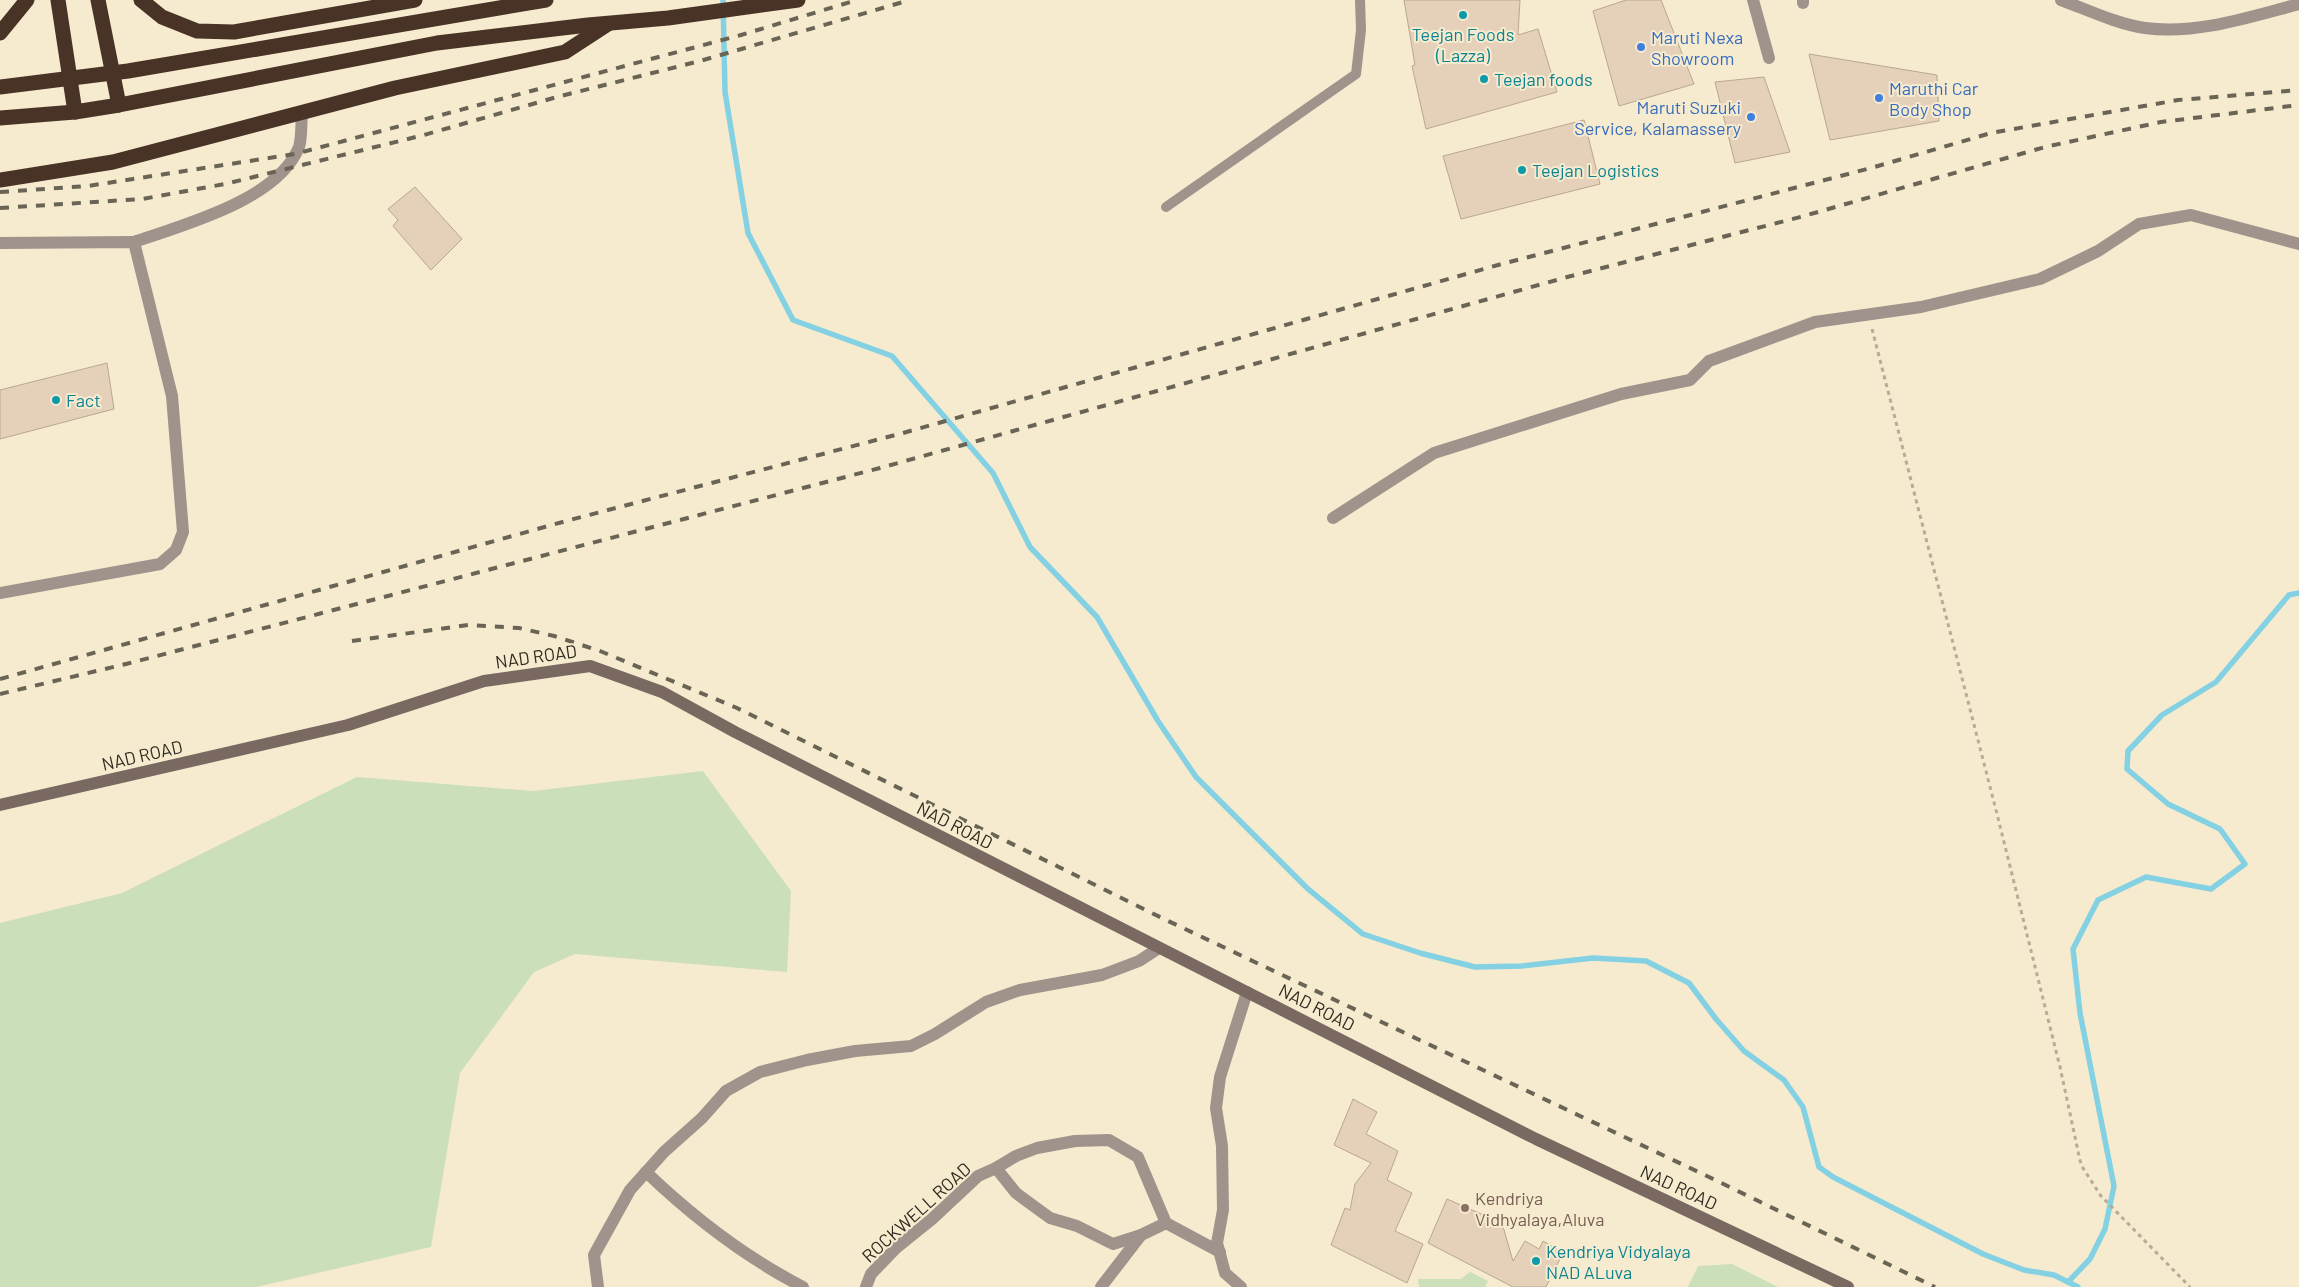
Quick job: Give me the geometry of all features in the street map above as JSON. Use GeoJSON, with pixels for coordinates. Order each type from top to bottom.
{"type":"FeatureCollection","features":[{"type":"Feature","properties":{"kind":"highway"},"geometry":{"type":"LineString","coordinates":[[0,33],[27,0]]}},
{"type":"Feature","properties":{"kind":"highway"},"geometry":{"type":"LineString","coordinates":[[58,0],[75,112]]}},
{"type":"Feature","properties":{"kind":"highway"},"geometry":{"type":"LineString","coordinates":[[98,0],[119,105]]}},
{"type":"Feature","properties":{"kind":"highway"},"geometry":{"type":"LineString","coordinates":[[140,0],[162,17],[197,31],[234,32],[415,0]]}},
{"type":"Feature","properties":{"kind":"highway"},"geometry":{"type":"LineString","coordinates":[[0,87],[128,71],[546,0]]}},
{"type":"Feature","properties":{"kind":"highway"},"geometry":{"type":"LineString","coordinates":[[0,118],[75,112],[119,105],[438,43],[668,18],[798,0]]}},
{"type":"Feature","properties":{"kind":"highway"},"geometry":{"type":"LineString","coordinates":[[0,180],[113,162],[395,88],[566,52],[609,23]]}},
{"type":"Feature","properties":{"kind":"street"},"geometry":{"type":"LineString","coordinates":[[1753,0],[1769,58]]}},
{"type":"Feature","properties":{"kind":"street"},"geometry":{"type":"LineString","coordinates":[[2061,0],[2131,25],[2165,30],[2207,26],[2299,4]]}},
{"type":"Feature","properties":{"kind":"street"},"geometry":{"type":"LineString","coordinates":[[0,243],[134,242],[227,209],[272,180],[288,166],[299,146],[302,113]]}},
{"type":"Feature","properties":{"kind":"street"},"geometry":{"type":"LineString","coordinates":[[1333,518],[1434,453],[1622,394],[1690,380],[1710,361],[1814,322],[1921,306],[2040,280],[2098,250],[2139,224],[2191,215],[2299,244]]}},
{"type":"Feature","properties":{"kind":"street"},"geometry":{"type":"LineString","coordinates":[[0,593],[160,564],[176,550],[180,541],[183,532],[172,396],[134,242]]}},
{"type":"Feature","properties":{"kind":"street","name":"NAD ROAD"},"geometry":{"type":"LineString","coordinates":[[0,805],[348,725],[484,682],[590,666],[662,692],[735,732],[1536,1139],[1848,1287]]}},
{"type":"Feature","properties":{"kind":"street"},"geometry":{"type":"LineString","coordinates":[[598,1287],[594,1255],[630,1190],[726,1091],[760,1072],[855,1051],[911,1046],[935,1034],[986,1002],[1020,990],[1065,984],[1102,975],[1139,961],[1159,948]]}},
{"type":"Feature","properties":{"kind":"street"},"geometry":{"type":"LineString","coordinates":[[1241,1287],[1225,1273],[1217,1243],[1223,1210],[1222,1146],[1216,1108],[1220,1077],[1247,992]]}},
{"type":"Feature","properties":{"kind":"street","name":"ROCKWELL ROAD"},"geometry":{"type":"LineString","coordinates":[[866,1287],[871,1274],[896,1248],[932,1219],[978,1176],[1016,1156],[1038,1148],[1075,1140],[1109,1140],[1138,1157],[1166,1223]]}},
{"type":"Feature","properties":{"kind":"street"},"geometry":{"type":"LineString","coordinates":[[996,1168],[1016,1194],[1050,1218],[1077,1226],[1113,1244],[1141,1235],[1166,1223],[1220,1252]]}},
{"type":"Feature","properties":{"kind":"street"},"geometry":{"type":"LineString","coordinates":[[646,1172],[710,1228],[750,1256],[803,1287]]}},
{"type":"Feature","properties":{"kind":"street"},"geometry":{"type":"LineString","coordinates":[[1101,1287],[1141,1235]]}},
{"type":"Feature","properties":{"kind":"lane"},"geometry":{"type":"LineString","coordinates":[[1166,206],[1356,74],[1361,30],[1360,0]]}},
{"type":"Feature","properties":{"kind":"path"},"geometry":{"type":"LineString","coordinates":[[1868,314],[1996,810],[2057,1058],[2081,1165],[2101,1196],[2190,1287]]}},
{"type":"Feature","properties":{"kind":"green space"},"geometry":{"type":"Polygon","coordinates":[[[703,771],[791,891],[787,972],[575,954],[534,972],[460,1073],[431,1247],[256,1287],[0,1287],[0,923],[122,893],[357,777],[533,791],[703,771]]]}},
{"type":"Feature","properties":{"kind":"green space"},"geometry":{"type":"Polygon","coordinates":[[[1732,1264],[1778,1287],[1688,1287],[1698,1266],[1732,1264]]]}},
{"type":"Feature","properties":{"kind":"green space"},"geometry":{"type":"Polygon","coordinates":[[[1470,1272],[1488,1281],[1485,1287],[1419,1287],[1418,1279],[1461,1279],[1470,1272]]]}},
{"type":"Feature","properties":{"kind":"building","name":"Teejan foods"},"geometry":{"type":"Polygon","coordinates":[[[1404,0],[1520,0],[1518,35],[1538,29],[1557,92],[1426,129],[1412,66],[1415,65],[1404,0]]]}},
{"type":"Feature","properties":{"kind":"building","name":"Maruti Nexa Showroom"},"geometry":{"type":"Polygon","coordinates":[[[1626,0],[1661,0],[1694,84],[1619,106],[1593,11],[1626,0]]]}},
{"type":"Feature","properties":{"kind":"building","name":"Maruthi Car Body Shop"},"geometry":{"type":"Polygon","coordinates":[[[1809,54],[1937,75],[1939,121],[1830,140],[1809,54]]]}},
{"type":"Feature","properties":{"kind":"building","name":"Maruti Suzuki Service, Kalamassery"},"geometry":{"type":"Polygon","coordinates":[[[1764,77],[1790,152],[1735,163],[1715,82],[1764,77]]]}},
{"type":"Feature","properties":{"kind":"building","name":"Teejan Logistics"},"geometry":{"type":"Polygon","coordinates":[[[1584,120],[1600,184],[1461,219],[1443,156],[1584,120]]]}},
{"type":"Feature","properties":{"kind":"building"},"geometry":{"type":"Polygon","coordinates":[[[415,187],[462,239],[431,270],[393,226],[398,220],[388,209],[415,187]]]}},
{"type":"Feature","properties":{"kind":"building","name":"Fact"},"geometry":{"type":"Polygon","coordinates":[[[107,363],[114,409],[0,439],[0,390],[107,363]]]}},
{"type":"Feature","properties":{"kind":"building"},"geometry":{"type":"Polygon","coordinates":[[[1353,1099],[1377,1112],[1366,1134],[1398,1151],[1387,1180],[1412,1193],[1395,1231],[1423,1244],[1407,1283],[1331,1245],[1345,1208],[1350,1210],[1355,1184],[1371,1163],[1334,1145],[1353,1099]]]}},
{"type":"Feature","properties":{"kind":"building","name":"Kendriya Vidyalaya NAD ALuva"},"geometry":{"type":"Polygon","coordinates":[[[1447,1199],[1502,1223],[1513,1261],[1525,1241],[1539,1249],[1543,1241],[1563,1253],[1546,1287],[1513,1287],[1428,1243],[1447,1199]]]}},
{"type":"Feature","properties":{"kind":"waterway"},"geometry":{"type":"LineString","coordinates":[[723,0],[725,92],[748,233],[793,320],[892,356],[993,473],[1030,547],[1097,617],[1158,721],[1196,777],[1307,888],[1363,934],[1420,953],[1475,967],[1522,966],[1593,958],[1646,961],[1689,983],[1716,1019],[1744,1051],[1784,1080],[1803,1107],[1819,1167],[1833,1177],[1983,1254],[2024,1270],[2054,1275],[2078,1287]]}},
{"type":"Feature","properties":{"kind":"waterway"},"geometry":{"type":"LineString","coordinates":[[2068,1282],[2090,1259],[2105,1229],[2114,1186],[2080,1013],[2073,949],[2098,900],[2146,877],[2211,889],[2245,864],[2220,829],[2168,804],[2127,769],[2128,751],[2162,715],[2216,682],[2289,595],[2299,593]]}},
{"type":"Feature","properties":{"kind":"railway"},"geometry":{"type":"LineString","coordinates":[[0,192],[88,186],[295,154],[741,35],[857,0]]}},
{"type":"Feature","properties":{"kind":"railway"},"geometry":{"type":"LineString","coordinates":[[0,208],[142,199],[225,184],[424,135],[557,97],[700,61],[910,0]]}},
{"type":"Feature","properties":{"kind":"railway"},"geometry":{"type":"LineString","coordinates":[[0,679],[566,521],[903,433],[1498,265],[1871,168],[1991,133],[2178,100],[2299,90]]}},
{"type":"Feature","properties":{"kind":"railway"},"geometry":{"type":"LineString","coordinates":[[0,694],[126,664],[880,468],[1571,276],[1804,216],[2045,147],[2161,122],[2299,105]]}},
{"type":"Feature","properties":{"kind":"railway"},"geometry":{"type":"LineString","coordinates":[[352,641],[468,625],[519,628],[554,636],[600,651],[737,708],[1164,919],[1709,1177],[1935,1287]]}},
{"type":"Feature","properties":{"kind":"place","name":"Teejan Foods (Lazza)"},"geometry":{"type":"Point","coordinates":[1463,15]}},
{"type":"Feature","properties":{"kind":"place","name":"Maruti Nexa Showroom"},"geometry":{"type":"Point","coordinates":[1641,47]}},
{"type":"Feature","properties":{"kind":"place","name":"Teejan foods"},"geometry":{"type":"Point","coordinates":[1484,79]}},
{"type":"Feature","properties":{"kind":"place","name":"Maruthi Car Body Shop"},"geometry":{"type":"Point","coordinates":[1879,98]}},
{"type":"Feature","properties":{"kind":"place","name":"Maruti Suzuki Service, Kalamassery"},"geometry":{"type":"Point","coordinates":[1751,117]}},
{"type":"Feature","properties":{"kind":"place","name":"Teejan Logistics"},"geometry":{"type":"Point","coordinates":[1522,170]}},
{"type":"Feature","properties":{"kind":"place","name":"Fact"},"geometry":{"type":"Point","coordinates":[56,400]}},
{"type":"Feature","properties":{"kind":"place","name":"Kendriya Vidhyalaya,Aluva"},"geometry":{"type":"Point","coordinates":[1465,1208]}},
{"type":"Feature","properties":{"kind":"place","name":"Kendriya Vidyalaya NAD ALuva"},"geometry":{"type":"Point","coordinates":[1536,1261]}}]}
